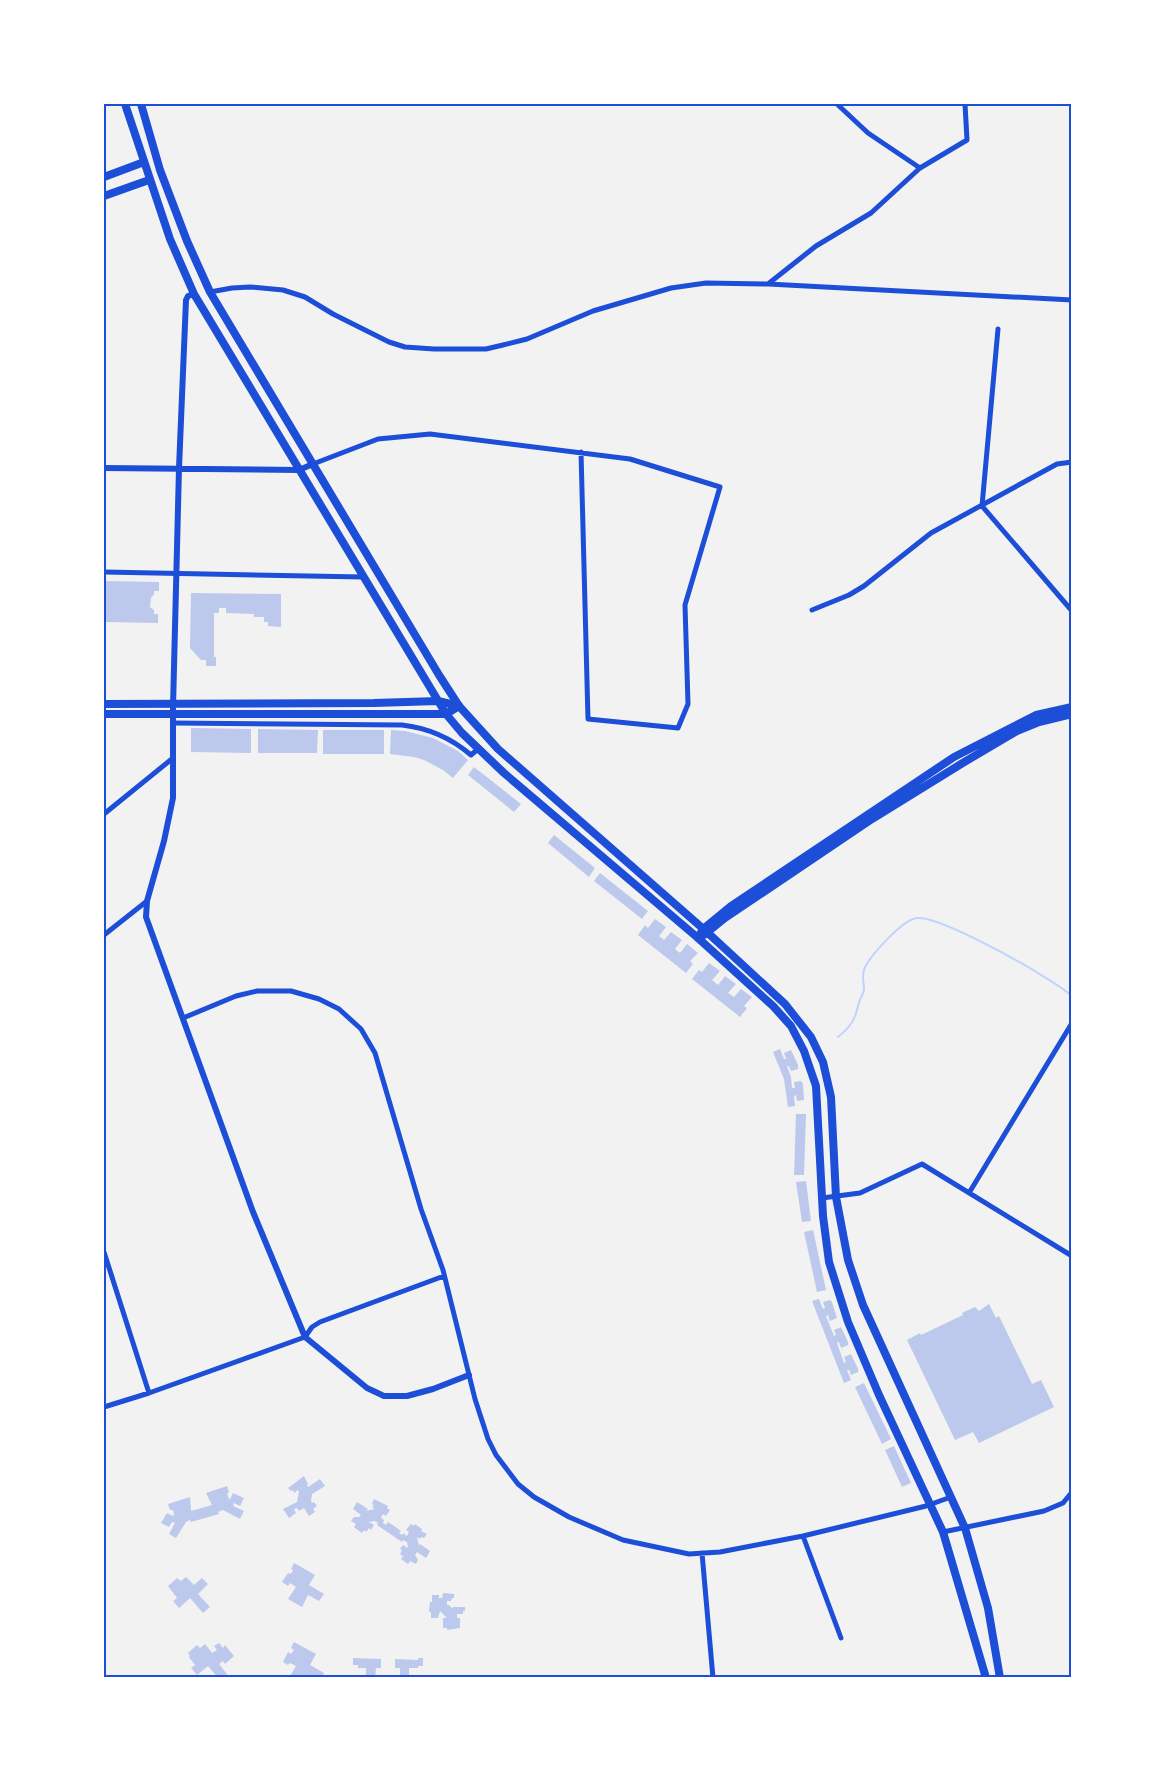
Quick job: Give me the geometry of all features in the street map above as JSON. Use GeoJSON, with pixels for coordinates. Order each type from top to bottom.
{"type":"FeatureCollection","features":[{"type":"Feature","properties":{"kind":"main road"},"geometry":{"type":"LineString","coordinates":[[125,104],[172,244],[194,294],[446,714],[462,733],[513,781],[698,938],[773,1006],[791,1026],[804,1051],[816,1086],[828,1262],[848,1322],[879,1395],[943,1532],[986,1677]]}},
{"type":"Feature","properties":{"kind":"main road"},"geometry":{"type":"LineString","coordinates":[[141,104],[160,170],[187,241],[210,292],[459,706],[498,749],[785,1004],[811,1036],[823,1062],[831,1096],[836,1197],[848,1260],[863,1305],[965,1528],[988,1608],[1000,1677]]}},
{"type":"Feature","properties":{"kind":"main road"},"geometry":{"type":"LineString","coordinates":[[104,177],[144,162]]}},
{"type":"Feature","properties":{"kind":"main road"},"geometry":{"type":"LineString","coordinates":[[104,196],[149,180]]}},
{"type":"Feature","properties":{"kind":"main road"},"geometry":{"type":"LineString","coordinates":[[104,705],[374,703],[438,700],[459,706]]}},
{"type":"Feature","properties":{"kind":"main road"},"geometry":{"type":"LineString","coordinates":[[104,713],[446,714],[459,706]]}},
{"type":"Feature","properties":{"kind":"main road"},"geometry":{"type":"LineString","coordinates":[[698,938],[731,906],[954,758],[1036,715],[1071,707]]}},
{"type":"Feature","properties":{"kind":"main road"},"geometry":{"type":"LineString","coordinates":[[705,931],[862,825],[961,764],[1017,731],[1039,722],[1071,714]]}},
{"type":"Feature","properties":{"kind":"street"},"geometry":{"type":"LineString","coordinates":[[837,104],[868,133],[920,168]]}},
{"type":"Feature","properties":{"kind":"street"},"geometry":{"type":"LineString","coordinates":[[768,284],[816,246],[872,213],[920,168],[967,140],[965,104]]}},
{"type":"Feature","properties":{"kind":"street"},"geometry":{"type":"LineString","coordinates":[[210,292],[250,287],[283,290],[305,297],[342,319],[389,342],[405,347],[434,349],[486,348],[526,339],[593,311],[671,288],[706,283],[768,284],[1071,300]]}},
{"type":"Feature","properties":{"kind":"street"},"geometry":{"type":"LineString","coordinates":[[194,294],[188,296],[186,300],[178,468],[173,798],[165,841],[147,901],[146,917],[253,1212],[305,1337],[367,1388],[384,1396],[407,1396],[469,1375]]}},
{"type":"Feature","properties":{"kind":"street"},"geometry":{"type":"LineString","coordinates":[[998,329],[982,506],[1071,611]]}},
{"type":"Feature","properties":{"kind":"street"},"geometry":{"type":"LineString","coordinates":[[104,468],[299,470],[378,439],[430,434],[581,452],[630,459],[720,487],[685,605],[688,705],[678,728],[588,719],[581,452]]}},
{"type":"Feature","properties":{"kind":"street"},"geometry":{"type":"LineString","coordinates":[[812,610],[849,595],[864,586],[931,533],[1057,464],[1071,462]]}},
{"type":"Feature","properties":{"kind":"street"},"geometry":{"type":"LineString","coordinates":[[104,572],[363,576]]}},
{"type":"Feature","properties":{"kind":"street"},"geometry":{"type":"LineString","coordinates":[[104,705],[173,710]]}},
{"type":"Feature","properties":{"kind":"street"},"geometry":{"type":"LineString","coordinates":[[104,713],[173,710]]}},
{"type":"Feature","properties":{"kind":"street"},"geometry":{"type":"LineString","coordinates":[[173,723],[402,725],[427,730],[442,736],[471,755],[478,749]]}},
{"type":"Feature","properties":{"kind":"street"},"geometry":{"type":"LineString","coordinates":[[104,814],[173,758]]}},
{"type":"Feature","properties":{"kind":"street"},"geometry":{"type":"LineString","coordinates":[[104,935],[147,901]]}},
{"type":"Feature","properties":{"kind":"street"},"geometry":{"type":"LineString","coordinates":[[183,1018],[236,996],[257,991],[291,991],[319,999],[339,1009],[361,1029],[375,1053],[421,1209],[444,1276],[482,1419],[496,1455],[518,1484],[534,1497],[569,1517],[623,1540],[689,1554],[720,1552],[803,1536],[951,1497]]}},
{"type":"Feature","properties":{"kind":"street"},"geometry":{"type":"LineString","coordinates":[[969,1193],[1071,1023]]}},
{"type":"Feature","properties":{"kind":"street"},"geometry":{"type":"LineString","coordinates":[[822,1197],[860,1193],[922,1164],[1071,1256]]}},
{"type":"Feature","properties":{"kind":"street"},"geometry":{"type":"LineString","coordinates":[[104,1252],[149,1393]]}},
{"type":"Feature","properties":{"kind":"street"},"geometry":{"type":"LineString","coordinates":[[104,1407],[305,1337],[312,1327],[320,1322],[444,1276]]}},
{"type":"Feature","properties":{"kind":"street"},"geometry":{"type":"LineString","coordinates":[[943,1532],[1044,1511],[1063,1503],[1071,1492]]}},
{"type":"Feature","properties":{"kind":"street"},"geometry":{"type":"LineString","coordinates":[[803,1536],[840,1638]]}},
{"type":"Feature","properties":{"kind":"street"},"geometry":{"type":"LineString","coordinates":[[702,1553],[713,1677]]}},
{"type":"Feature","properties":{"kind":"building"},"geometry":{"type":"Polygon","coordinates":[[[104,581],[159,582],[159,591],[154,591],[150,607],[154,610],[154,614],[158,614],[158,623],[104,622],[104,581]]]}},
{"type":"Feature","properties":{"kind":"building"},"geometry":{"type":"Polygon","coordinates":[[[191,593],[281,594],[281,627],[268,626],[268,622],[264,622],[264,617],[254,617],[254,614],[226,613],[226,608],[219,608],[219,613],[214,613],[216,666],[206,666],[206,660],[201,660],[190,648],[191,593]]]}},
{"type":"Feature","properties":{"kind":"building"},"geometry":{"type":"Polygon","coordinates":[[[191,728],[251,729],[251,753],[191,752],[191,728]]]}},
{"type":"Feature","properties":{"kind":"building"},"geometry":{"type":"Polygon","coordinates":[[[258,729],[318,730],[317,753],[258,753],[258,729]]]}},
{"type":"Feature","properties":{"kind":"building"},"geometry":{"type":"Polygon","coordinates":[[[323,730],[384,730],[384,754],[323,754],[323,730]]]}},
{"type":"Feature","properties":{"kind":"building"},"geometry":{"type":"Polygon","coordinates":[[[391,730],[433,738],[458,751],[468,760],[453,778],[424,760],[390,754],[391,730]]]}},
{"type":"Feature","properties":{"kind":"building"},"geometry":{"type":"Polygon","coordinates":[[[474,767],[521,804],[514,812],[468,775],[474,767]]]}},
{"type":"Feature","properties":{"kind":"building"},"geometry":{"type":"Polygon","coordinates":[[[554,835],[595,868],[589,877],[548,843],[554,835]]]}},
{"type":"Feature","properties":{"kind":"building"},"geometry":{"type":"Polygon","coordinates":[[[600,873],[648,911],[642,919],[594,881],[600,873]]]}},
{"type":"Feature","properties":{"kind":"building"},"geometry":{"type":"Polygon","coordinates":[[[655,919],[666,927],[659,936],[664,940],[671,932],[682,940],[675,949],[680,953],[687,944],[698,953],[690,961],[693,964],[686,973],[638,935],[645,925],[648,928],[655,919]]]}},
{"type":"Feature","properties":{"kind":"building"},"geometry":{"type":"Polygon","coordinates":[[[709,963],[720,971],[712,980],[718,985],[725,976],[736,984],[728,993],[734,997],[741,989],[752,997],[744,1006],[747,1008],[740,1017],[692,979],[709,963]]]}},
{"type":"Feature","properties":{"kind":"building"},"geometry":{"type":"Polygon","coordinates":[[[780,1049],[784,1059],[786,1059],[784,1053],[791,1050],[798,1065],[798,1069],[791,1071],[787,1066],[792,1088],[795,1088],[794,1082],[801,1081],[803,1084],[804,1100],[797,1101],[796,1095],[794,1096],[795,1106],[788,1107],[784,1079],[773,1052],[780,1049]]]}},
{"type":"Feature","properties":{"kind":"building"},"geometry":{"type":"Polygon","coordinates":[[[796,1114],[806,1114],[804,1175],[794,1175],[796,1114]]]}},
{"type":"Feature","properties":{"kind":"building"},"geometry":{"type":"Polygon","coordinates":[[[806,1181],[811,1221],[802,1222],[796,1182],[806,1181]]]}},
{"type":"Feature","properties":{"kind":"building"},"geometry":{"type":"Polygon","coordinates":[[[813,1230],[826,1290],[817,1292],[804,1232],[813,1230]]]}},
{"type":"Feature","properties":{"kind":"building"},"geometry":{"type":"Polygon","coordinates":[[[819,1299],[823,1309],[825,1308],[823,1302],[830,1300],[832,1302],[837,1318],[830,1321],[828,1315],[826,1316],[834,1336],[836,1335],[834,1330],[841,1327],[848,1342],[848,1345],[841,1348],[839,1342],[837,1343],[844,1363],[846,1362],[844,1357],[851,1354],[858,1369],[858,1372],[851,1375],[847,1370],[851,1380],[844,1383],[812,1301],[819,1299]]]}},
{"type":"Feature","properties":{"kind":"building"},"geometry":{"type":"Polygon","coordinates":[[[989,1304],[996,1318],[999,1316],[1032,1384],[1041,1380],[1054,1407],[979,1443],[973,1432],[955,1440],[907,1340],[963,1315],[962,1313],[975,1307],[979,1311],[989,1304]]]}},
{"type":"Feature","properties":{"kind":"building"},"geometry":{"type":"Polygon","coordinates":[[[864,1383],[891,1439],[882,1444],[855,1387],[864,1383]]]}},
{"type":"Feature","properties":{"kind":"building"},"geometry":{"type":"Polygon","coordinates":[[[894,1446],[911,1483],[902,1487],[885,1450],[894,1446]]]}},
{"type":"Feature","properties":{"kind":"building"},"geometry":{"type":"Polygon","coordinates":[[[304,1476],[308,1487],[320,1479],[325,1486],[312,1494],[311,1501],[317,1506],[313,1509],[315,1512],[309,1516],[304,1508],[299,1511],[297,1508],[294,1509],[296,1513],[289,1518],[283,1509],[297,1502],[299,1492],[298,1490],[294,1493],[288,1488],[304,1476]]]}},
{"type":"Feature","properties":{"kind":"building"},"geometry":{"type":"Polygon","coordinates":[[[227,1486],[229,1499],[233,1493],[244,1498],[240,1506],[234,1503],[233,1506],[244,1511],[240,1519],[223,1510],[218,1512],[219,1514],[186,1522],[176,1538],[169,1534],[175,1523],[172,1522],[169,1527],[161,1523],[167,1513],[174,1515],[168,1504],[190,1497],[191,1511],[212,1505],[206,1493],[227,1486]]]}},
{"type":"Feature","properties":{"kind":"building"},"geometry":{"type":"Polygon","coordinates":[[[374,1499],[388,1506],[390,1510],[386,1516],[383,1514],[381,1518],[386,1525],[388,1522],[401,1531],[399,1533],[407,1536],[409,1532],[406,1530],[411,1524],[414,1526],[415,1524],[427,1534],[424,1538],[417,1537],[419,1546],[420,1544],[430,1551],[426,1558],[417,1552],[416,1564],[410,1561],[408,1564],[401,1559],[403,1556],[400,1554],[402,1550],[400,1549],[403,1545],[408,1548],[407,1542],[403,1540],[402,1542],[377,1525],[375,1521],[369,1522],[374,1525],[366,1532],[364,1530],[362,1533],[354,1527],[356,1524],[351,1521],[354,1517],[361,1515],[353,1509],[357,1502],[368,1509],[366,1511],[375,1509],[372,1507],[374,1499]]]}},
{"type":"Feature","properties":{"kind":"building"},"geometry":{"type":"Polygon","coordinates":[[[294,1563],[315,1575],[309,1585],[324,1594],[319,1601],[308,1595],[302,1607],[288,1599],[296,1587],[282,1582],[288,1573],[291,1574],[294,1563]]]}},
{"type":"Feature","properties":{"kind":"building"},"geometry":{"type":"Polygon","coordinates":[[[186,1577],[194,1585],[202,1578],[208,1584],[198,1594],[210,1607],[203,1613],[190,1598],[179,1608],[173,1601],[177,1598],[168,1586],[177,1578],[181,1581],[186,1577]]]}},
{"type":"Feature","properties":{"kind":"building"},"geometry":{"type":"Polygon","coordinates":[[[443,1593],[454,1594],[451,1601],[447,1601],[447,1605],[453,1609],[453,1607],[465,1607],[463,1614],[457,1614],[457,1618],[460,1618],[460,1628],[447,1630],[443,1628],[443,1618],[447,1618],[440,1611],[438,1618],[431,1618],[431,1612],[429,1612],[432,1595],[439,1595],[439,1598],[442,1598],[443,1593]]]}},
{"type":"Feature","properties":{"kind":"building"},"geometry":{"type":"Polygon","coordinates":[[[294,1642],[316,1654],[310,1665],[324,1673],[322,1678],[309,1675],[307,1678],[289,1678],[296,1666],[283,1662],[288,1652],[291,1654],[294,1650],[291,1648],[294,1642]]]}},
{"type":"Feature","properties":{"kind":"building"},"geometry":{"type":"Polygon","coordinates":[[[219,1643],[223,1648],[225,1645],[234,1656],[225,1664],[223,1661],[219,1664],[230,1678],[218,1678],[208,1666],[197,1675],[191,1668],[195,1665],[188,1653],[197,1645],[200,1648],[205,1644],[212,1653],[217,1650],[214,1646],[219,1643]]]}},
{"type":"Feature","properties":{"kind":"building"},"geometry":{"type":"Polygon","coordinates":[[[353,1658],[381,1659],[381,1668],[376,1668],[375,1678],[366,1678],[366,1668],[353,1665],[353,1658]]]}},
{"type":"Feature","properties":{"kind":"building"},"geometry":{"type":"Polygon","coordinates":[[[418,1658],[423,1658],[423,1666],[409,1668],[409,1678],[400,1678],[400,1668],[395,1668],[395,1659],[418,1660],[418,1658]]]}},
{"type":"Feature","properties":{"kind":"waterway"},"geometry":{"type":"LineString","coordinates":[[838,1037],[854,1019],[864,990],[864,970],[869,961],[896,931],[917,918],[948,926],[996,949],[1061,987],[1072,996]]}}]}
